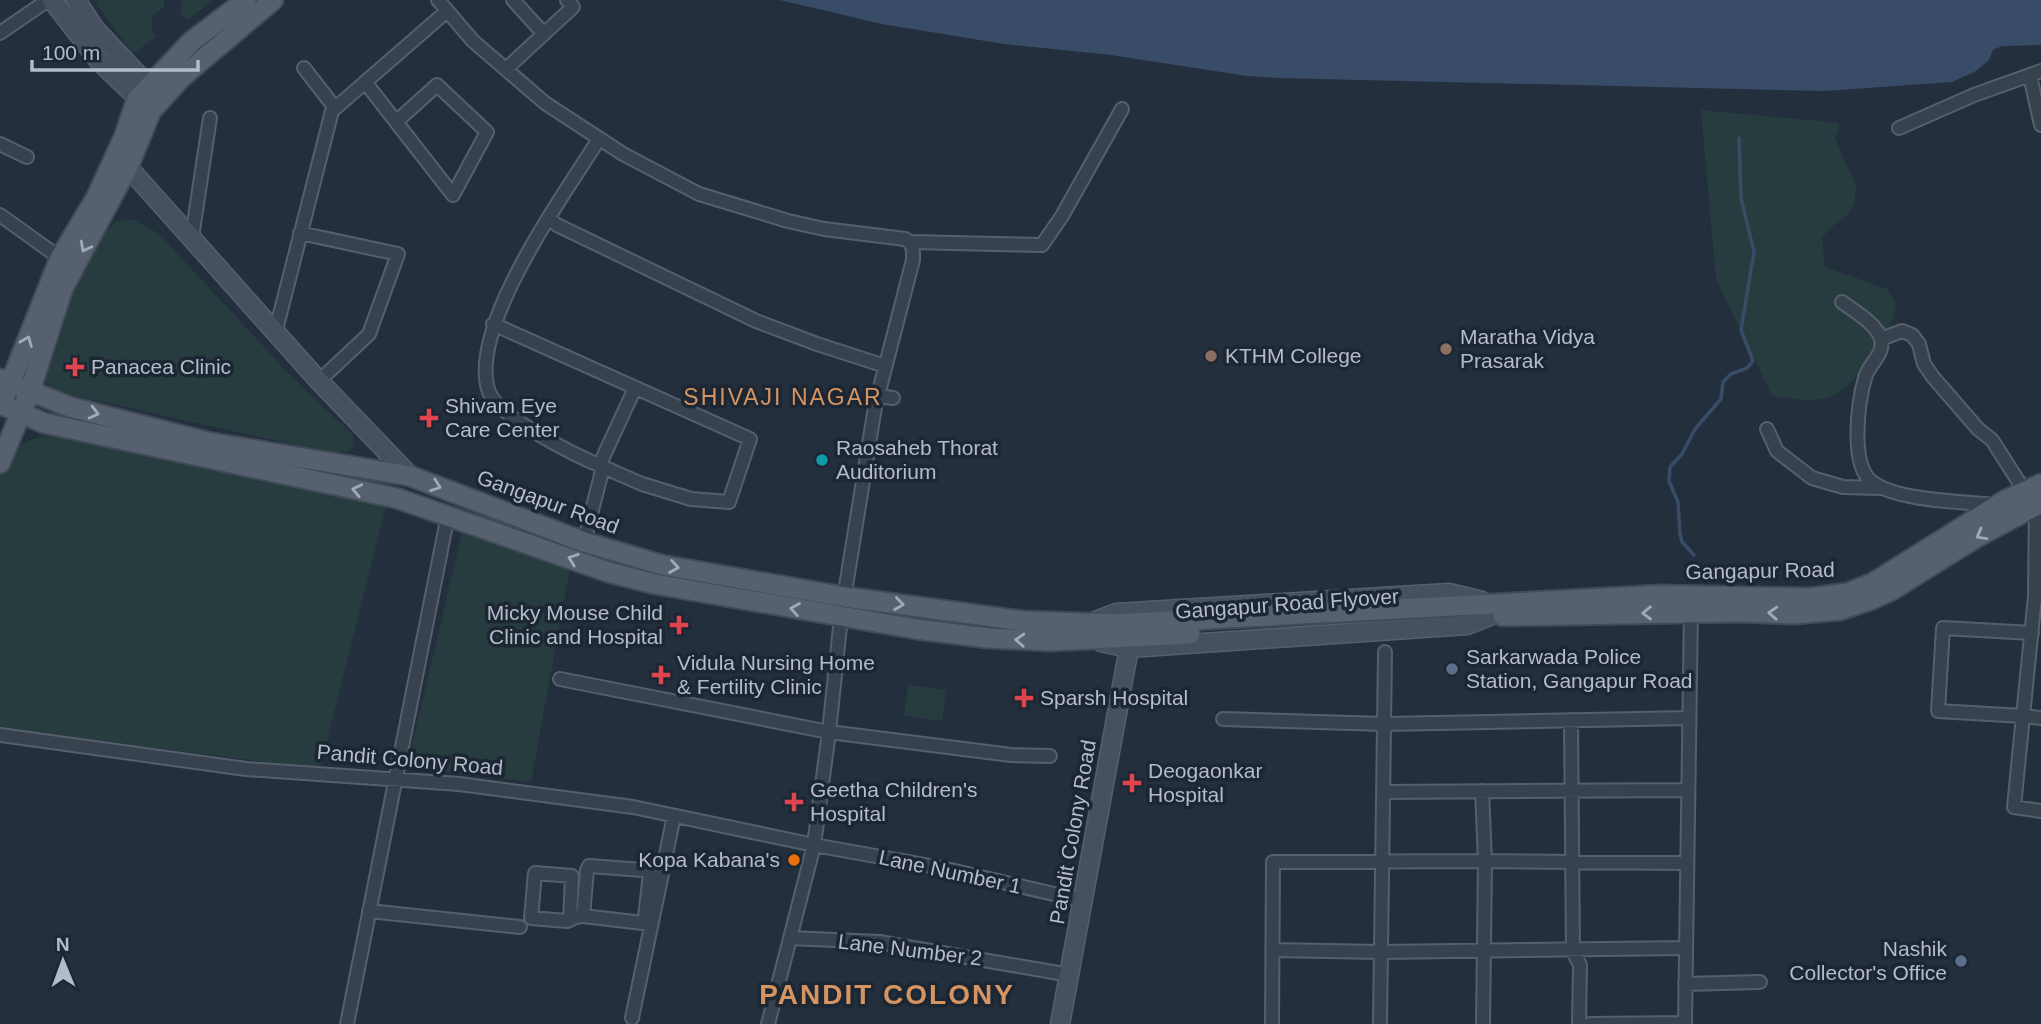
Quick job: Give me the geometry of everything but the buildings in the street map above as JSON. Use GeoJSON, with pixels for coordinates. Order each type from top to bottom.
{"type":"FeatureCollection","features":[{"type":"Feature","properties":{"kind":"main road"},"geometry":{"type":"LineString","coordinates":[[0,463],[30,391],[64,288],[149,99],[192,41],[246,0]]}},
{"type":"Feature","properties":{"kind":"main road"},"geometry":{"type":"LineString","coordinates":[[149,99],[273,0]]}},
{"type":"Feature","properties":{"kind":"main road"},"geometry":{"type":"LineString","coordinates":[[122,160],[60,258],[5,382],[1,407],[44,423],[396,498],[608,572],[655,584],[841,617],[988,638],[1050,641],[1089,631]]}},
{"type":"Feature","properties":{"kind":"main road","name":"Gangapur Road"},"geometry":{"type":"LineString","coordinates":[[5,382],[69,407],[206,442],[410,476],[584,542],[662,565],[845,597],[1089,631]]}},
{"type":"Feature","properties":{"kind":"main road","name":"Gangapur Road"},"geometry":{"type":"LineString","coordinates":[[1491,610],[1799,598],[1848,593],[1873,583],[1997,505],[2036,494]]}},
{"type":"Feature","properties":{"kind":"main road","name":"Gangapur Road"},"geometry":{"type":"LineString","coordinates":[[1691,603],[1794,614],[1840,610],[1892,590],[1977,537],[2036,494]]}},
{"type":"Feature","properties":{"kind":"main road","name":"Gangapur Road Flyover"},"geometry":{"type":"LineString","coordinates":[[1089,631],[1120,637],[1491,610]]}},
{"type":"Feature","properties":{"kind":"street"},"geometry":{"type":"LineString","coordinates":[[0,33],[50,0],[99,61],[149,99]]}},
{"type":"Feature","properties":{"kind":"street"},"geometry":{"type":"LineString","coordinates":[[76,0],[149,99]]}},
{"type":"Feature","properties":{"kind":"street"},"geometry":{"type":"LineString","coordinates":[[438,0],[473,41],[545,103],[624,154],[712,198],[824,229],[911,242],[1041,245],[1062,216],[1122,109]]}},
{"type":"Feature","properties":{"kind":"street"},"geometry":{"type":"LineString","coordinates":[[513,0],[544,34]]}},
{"type":"Feature","properties":{"kind":"street"},"geometry":{"type":"LineString","coordinates":[[506,69],[573,7],[567,0]]}},
{"type":"Feature","properties":{"kind":"street"},"geometry":{"type":"LineString","coordinates":[[276,330],[332,111],[447,11]]}},
{"type":"Feature","properties":{"kind":"street"},"geometry":{"type":"LineString","coordinates":[[304,68],[335,108]]}},
{"type":"Feature","properties":{"kind":"street"},"geometry":{"type":"LineString","coordinates":[[1899,128],[1974,95],[2036,73],[2041,125]]}},
{"type":"Feature","properties":{"kind":"street"},"geometry":{"type":"LineString","coordinates":[[365,82],[396,122],[453,195],[487,132],[437,85],[396,122]]}},
{"type":"Feature","properties":{"kind":"street"},"geometry":{"type":"LineString","coordinates":[[192,237],[209,118]]}},
{"type":"Feature","properties":{"kind":"street"},"geometry":{"type":"LineString","coordinates":[[493,324],[750,439],[729,502],[691,499],[642,484],[578,457],[506,413],[490,394],[486,375],[493,324],[528,252],[599,139]]}},
{"type":"Feature","properties":{"kind":"street"},"geometry":{"type":"LineString","coordinates":[[0,144],[27,157]]}},
{"type":"Feature","properties":{"kind":"street"},"geometry":{"type":"LineString","coordinates":[[122,160],[319,380],[410,476]]}},
{"type":"Feature","properties":{"kind":"street"},"geometry":{"type":"LineString","coordinates":[[0,215],[60,258]]}},
{"type":"Feature","properties":{"kind":"street"},"geometry":{"type":"LineString","coordinates":[[550,218],[557,225],[756,321],[885,366]]}},
{"type":"Feature","properties":{"kind":"street"},"geometry":{"type":"LineString","coordinates":[[300,233],[398,254],[369,334],[319,380]]}},
{"type":"Feature","properties":{"kind":"street"},"geometry":{"type":"LineString","coordinates":[[768,1024],[814,845],[830,732],[841,617],[877,396],[913,260],[911,242]]}},
{"type":"Feature","properties":{"kind":"street"},"geometry":{"type":"LineString","coordinates":[[1842,302],[1876,330],[1881,339],[1880,353],[1865,374],[1858,436],[1862,467],[1868,479],[1881,488]]}},
{"type":"Feature","properties":{"kind":"street"},"geometry":{"type":"LineString","coordinates":[[1881,339],[1902,331],[1912,335],[1919,344],[1924,364],[1933,377],[1978,429],[1992,440],[2036,494],[2038,596],[2014,807],[2041,811]]}},
{"type":"Feature","properties":{"kind":"street"},"geometry":{"type":"LineString","coordinates":[[584,542],[601,467],[635,388]]}},
{"type":"Feature","properties":{"kind":"street"},"geometry":{"type":"LineString","coordinates":[[877,396],[892,398]]}},
{"type":"Feature","properties":{"kind":"street"},"geometry":{"type":"LineString","coordinates":[[1766,429],[1777,451],[1812,478],[1843,487],[1881,488],[1922,498],[1997,505]]}},
{"type":"Feature","properties":{"kind":"street"},"geometry":{"type":"LineString","coordinates":[[347,1024],[448,515]]}},
{"type":"Feature","properties":{"kind":"street"},"geometry":{"type":"LineString","coordinates":[[1089,631],[1116,613],[1449,593],[1491,610]]}},
{"type":"Feature","properties":{"kind":"street"},"geometry":{"type":"LineString","coordinates":[[1590,1024],[1685,1023],[1691,603]]}},
{"type":"Feature","properties":{"kind":"street"},"geometry":{"type":"LineString","coordinates":[[1089,631],[1120,637],[1467,625],[1491,610]]}},
{"type":"Feature","properties":{"kind":"street"},"geometry":{"type":"LineString","coordinates":[[2032,633],[1943,628],[1938,712],[2041,718]]}},
{"type":"Feature","properties":{"kind":"street","name":"Pandit Colony Road"},"geometry":{"type":"LineString","coordinates":[[1060,1024],[1084,901],[1120,637]]}},
{"type":"Feature","properties":{"kind":"street"},"geometry":{"type":"LineString","coordinates":[[1380,1024],[1385,652]]}},
{"type":"Feature","properties":{"kind":"street"},"geometry":{"type":"LineString","coordinates":[[560,679],[830,732],[1011,755],[1050,756]]}},
{"type":"Feature","properties":{"kind":"street"},"geometry":{"type":"LineString","coordinates":[[1223,719],[1384,724],[1688,718]]}},
{"type":"Feature","properties":{"kind":"street"},"geometry":{"type":"LineString","coordinates":[[1571,720],[1573,951],[1580,965],[1579,1024]]}},
{"type":"Feature","properties":{"kind":"street","name":"Pandit Colony Road"},"geometry":{"type":"LineString","coordinates":[[0,735],[246,769],[499,790],[633,807],[814,845]]}},
{"type":"Feature","properties":{"kind":"street"},"geometry":{"type":"LineString","coordinates":[[1383,792],[1687,790]]}},
{"type":"Feature","properties":{"kind":"street"},"geometry":{"type":"LineString","coordinates":[[1482,791],[1485,861],[1483,1024]]}},
{"type":"Feature","properties":{"kind":"street"},"geometry":{"type":"LineString","coordinates":[[632,1018],[651,905],[674,816]]}},
{"type":"Feature","properties":{"kind":"street","name":"Lane Number 1"},"geometry":{"type":"LineString","coordinates":[[814,845],[942,868],[1084,901]]}},
{"type":"Feature","properties":{"kind":"street"},"geometry":{"type":"LineString","coordinates":[[1272,1024],[1273,862],[1686,863]]}},
{"type":"Feature","properties":{"kind":"street"},"geometry":{"type":"LineString","coordinates":[[576,918],[589,866],[646,872],[651,905]]}},
{"type":"Feature","properties":{"kind":"street"},"geometry":{"type":"LineString","coordinates":[[576,918],[572,876],[535,873],[531,918],[648,923]]}},
{"type":"Feature","properties":{"kind":"street"},"geometry":{"type":"LineString","coordinates":[[369,911],[520,927]]}},
{"type":"Feature","properties":{"kind":"street","name":"Lane Number 2"},"geometry":{"type":"LineString","coordinates":[[790,938],[879,942],[1070,975]]}},
{"type":"Feature","properties":{"kind":"street"},"geometry":{"type":"LineString","coordinates":[[1273,950],[1381,952],[1685,948]]}},
{"type":"Feature","properties":{"kind":"street"},"geometry":{"type":"LineString","coordinates":[[1685,984],[1760,982]]}},
{"type":"Feature","properties":{"kind":"green space"},"geometry":{"type":"Polygon","coordinates":[[[97,0],[164,0],[164,7],[152,16],[152,29],[157,36],[133,54],[97,5],[97,0]]]}},
{"type":"Feature","properties":{"kind":"green space"},"geometry":{"type":"Polygon","coordinates":[[[182,0],[212,0],[188,20],[180,14],[182,0]]]}},
{"type":"Feature","properties":{"kind":"green space"},"geometry":{"type":"Polygon","coordinates":[[[1701,110],[1840,123],[1835,138],[1856,186],[1854,204],[1847,216],[1822,237],[1825,267],[1887,289],[1896,304],[1887,344],[1873,375],[1855,377],[1846,387],[1828,397],[1807,400],[1772,396],[1716,279],[1701,110]]]}},
{"type":"Feature","properties":{"kind":"green space"},"geometry":{"type":"Polygon","coordinates":[[[133,220],[158,233],[293,378],[353,435],[354,445],[349,451],[335,453],[304,447],[76,396],[54,389],[43,380],[40,351],[94,246],[116,221],[133,220]]]}},
{"type":"Feature","properties":{"kind":"green space"},"geometry":{"type":"Polygon","coordinates":[[[53,434],[386,506],[320,769],[0,728],[0,474],[9,456],[20,445],[53,434]]]}},
{"type":"Feature","properties":{"kind":"green space"},"geometry":{"type":"Polygon","coordinates":[[[464,524],[570,568],[531,782],[407,767],[464,524]]]}},
{"type":"Feature","properties":{"kind":"green space"},"geometry":{"type":"Polygon","coordinates":[[[908,685],[946,690],[942,721],[904,716],[908,685]]]}},
{"type":"Feature","properties":{"kind":"water"},"geometry":{"type":"Polygon","coordinates":[[[780,0],[2041,0],[2041,45],[2002,46],[1993,50],[1989,60],[1976,71],[1952,82],[1825,91],[1279,78],[1247,76],[1111,55],[1004,44],[882,24],[780,0]]]}},
{"type":"Feature","properties":{"kind":"waterway"},"geometry":{"type":"LineString","coordinates":[[1694,555],[1682,542],[1678,502],[1669,481],[1670,467],[1682,454],[1695,429],[1721,399],[1723,382],[1731,374],[1747,368],[1753,361],[1741,330],[1754,252],[1741,198],[1739,138]]}},
{"type":"Feature","properties":{"kind":"place","name":"Maratha Vidya Prasarak"},"geometry":{"type":"Point","coordinates":[1446,349]}},
{"type":"Feature","properties":{"kind":"place","name":"KTHM College"},"geometry":{"type":"Point","coordinates":[1211,356]}},
{"type":"Feature","properties":{"kind":"place","name":"Panacea Clinic"},"geometry":{"type":"Point","coordinates":[75,367]}},
{"type":"Feature","properties":{"kind":"place","name":"Shivam Eye Care Center"},"geometry":{"type":"Point","coordinates":[429,418]}},
{"type":"Feature","properties":{"kind":"place","name":"Raosaheb Thorat Auditorium"},"geometry":{"type":"Point","coordinates":[822,460]}},
{"type":"Feature","properties":{"kind":"place","name":"Micky Mouse Child Clinic and Hospital"},"geometry":{"type":"Point","coordinates":[679,625]}},
{"type":"Feature","properties":{"kind":"place","name":"Sarkarwada Police Station, Gangapur Road"},"geometry":{"type":"Point","coordinates":[1452,669]}},
{"type":"Feature","properties":{"kind":"place","name":"Vidula Nursing Home & Fertility Clinic"},"geometry":{"type":"Point","coordinates":[661,675]}},
{"type":"Feature","properties":{"kind":"place","name":"Sparsh Hospital"},"geometry":{"type":"Point","coordinates":[1024,698]}},
{"type":"Feature","properties":{"kind":"place","name":"Deogaonkar Hospital"},"geometry":{"type":"Point","coordinates":[1132,783]}},
{"type":"Feature","properties":{"kind":"place","name":"Geetha Children's Hospital"},"geometry":{"type":"Point","coordinates":[794,802]}},
{"type":"Feature","properties":{"kind":"place","name":"Kopa Kabana's"},"geometry":{"type":"Point","coordinates":[794,860]}},
{"type":"Feature","properties":{"kind":"place","name":"Nashik Collector's Office"},"geometry":{"type":"Point","coordinates":[1961,961]}},
{"type":"Feature","properties":{"kind":"district","name":"SHIVAJI NAGAR"},"geometry":{"type":"Point","coordinates":[783,397]}},
{"type":"Feature","properties":{"kind":"district","name":"PANDIT COLONY"},"geometry":{"type":"Point","coordinates":[887,994]}}]}
